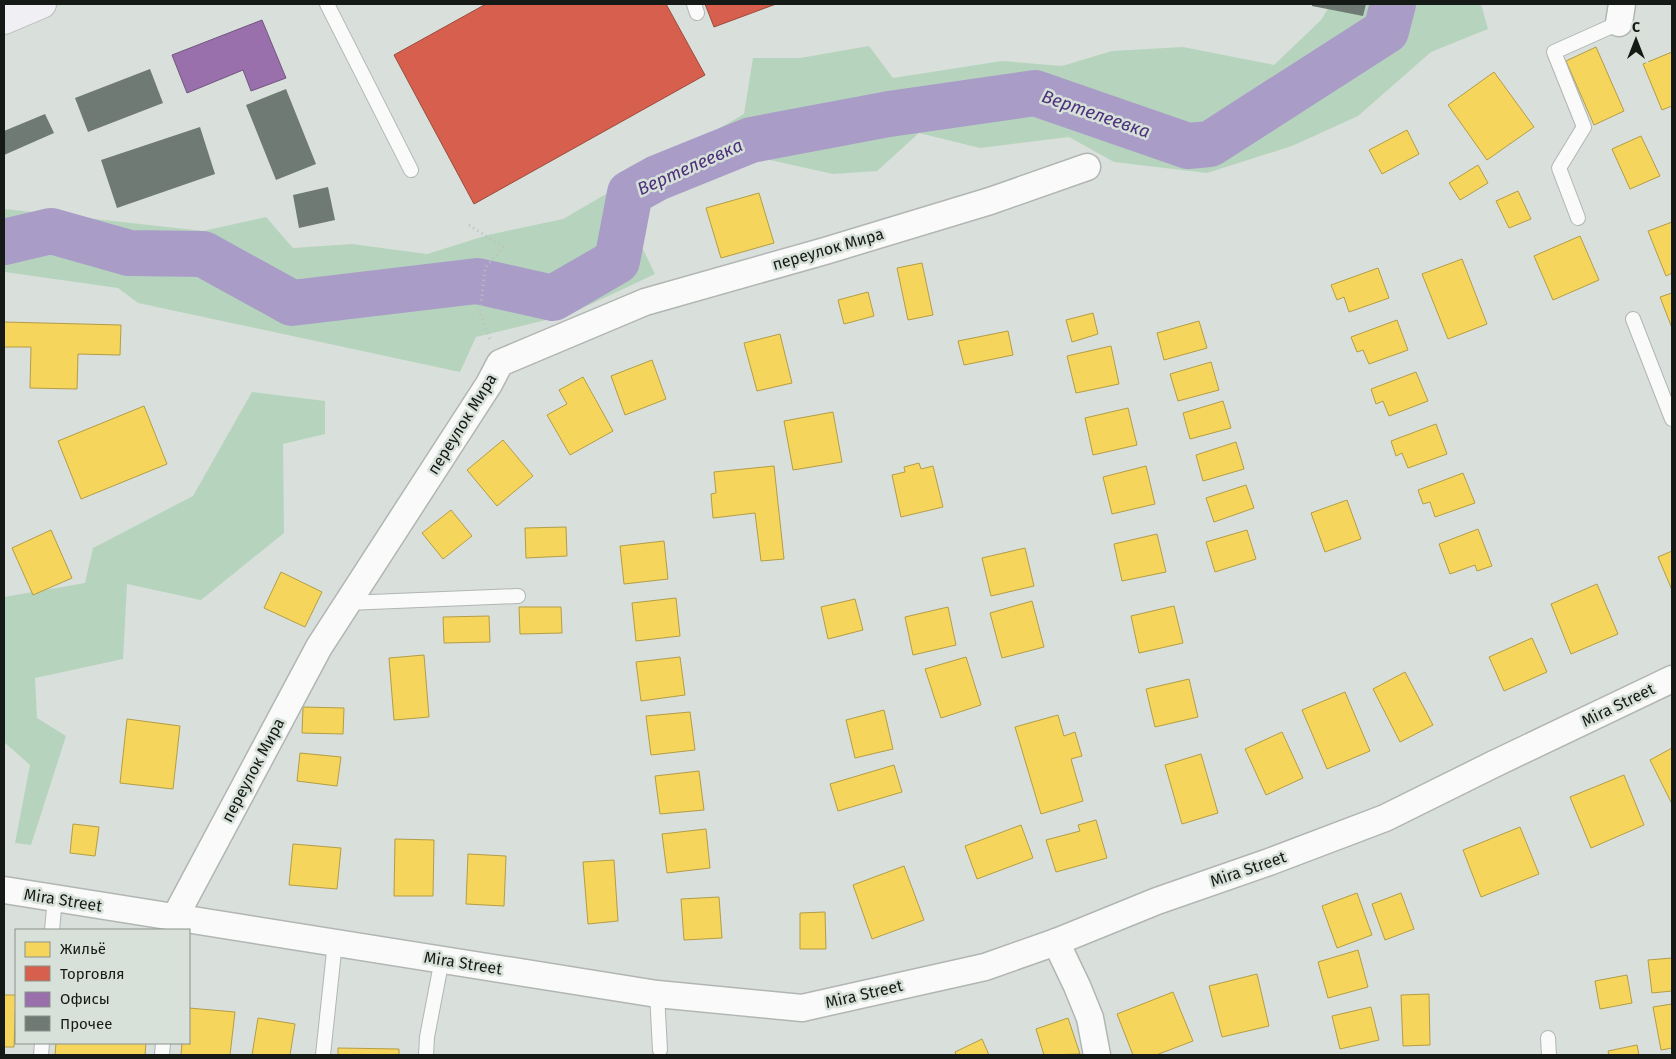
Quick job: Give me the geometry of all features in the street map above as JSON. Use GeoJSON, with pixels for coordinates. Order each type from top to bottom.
{"type":"FeatureCollection","features":[{"type":"Feature","properties":{"kind":"main road"},"geometry":{"type":"LineString","coordinates":[[4,20],[42,4]]}},
{"type":"Feature","properties":{"kind":"street","name":"переулок Мира"},"geometry":{"type":"LineString","coordinates":[[174,924],[319,647],[489,384],[500,363],[645,302],[981,204],[1087,167]]}},
{"type":"Feature","properties":{"kind":"street","name":"Mira Street"},"geometry":{"type":"LineString","coordinates":[[4,890],[55,898],[174,924],[335,942],[657,994],[802,1008],[985,967],[1056,942],[1157,901],[1269,862],[1385,818],[1672,679]]}},
{"type":"Feature","properties":{"kind":"street"},"geometry":{"type":"LineString","coordinates":[[1056,942],[1090,1018],[1097,1055]]}},
{"type":"Feature","properties":{"kind":"lane"},"geometry":{"type":"LineString","coordinates":[[327,4],[411,170]]}},
{"type":"Feature","properties":{"kind":"lane"},"geometry":{"type":"LineString","coordinates":[[1578,218],[1559,168],[1584,127],[1554,52],[1621,14]]}},
{"type":"Feature","properties":{"kind":"lane"},"geometry":{"type":"LineString","coordinates":[[1633,320],[1672,419]]}},
{"type":"Feature","properties":{"kind":"lane"},"geometry":{"type":"LineString","coordinates":[[347,603],[518,596]]}},
{"type":"Feature","properties":{"kind":"lane"},"geometry":{"type":"LineString","coordinates":[[52,929],[55,898]]}},
{"type":"Feature","properties":{"kind":"lane"},"geometry":{"type":"LineString","coordinates":[[323,1055],[335,942]]}},
{"type":"Feature","properties":{"kind":"lane"},"geometry":{"type":"LineString","coordinates":[[426,1055],[427,1037],[442,960]]}},
{"type":"Feature","properties":{"kind":"lane"},"geometry":{"type":"LineString","coordinates":[[657,994],[660,1050]]}},
{"type":"Feature","properties":{"kind":"lane"},"geometry":{"type":"LineString","coordinates":[[1548,1038],[1549,1055]]}},
{"type":"Feature","properties":{"kind":"path"},"geometry":{"type":"LineString","coordinates":[[469,226],[503,247],[484,268],[480,314]]}},
{"type":"Feature","properties":{"kind":"green space"},"geometry":{"type":"Polygon","coordinates":[[[1331,4],[1481,4],[1488,29],[1431,52],[1358,116],[1292,146],[1207,173],[1114,162],[1069,137],[980,148],[919,133],[877,171],[833,174],[761,158],[644,200],[638,239],[655,274],[570,314],[476,337],[460,372],[138,303],[118,288],[4,273],[5,209],[203,231],[266,217],[293,248],[352,244],[427,254],[488,235],[563,219],[744,114],[753,58],[800,58],[869,46],[893,78],[1002,61],[1062,66],[1112,51],[1183,47],[1274,65],[1321,20],[1331,4]]]}},
{"type":"Feature","properties":{"kind":"green space"},"geometry":{"type":"Polygon","coordinates":[[[252,392],[325,401],[325,434],[283,444],[284,533],[201,600],[127,584],[123,659],[35,678],[37,718],[66,736],[31,845],[15,843],[30,765],[4,742],[4,597],[85,583],[93,548],[193,496],[252,392]]]}},
{"type":"Feature","properties":{"kind":"building: Жильё"},"geometry":{"type":"Polygon","coordinates":[[[1596,47],[1624,111],[1594,125],[1566,61],[1596,47]]]}},
{"type":"Feature","properties":{"kind":"building: Жильё"},"geometry":{"type":"Polygon","coordinates":[[[1672,52],[1672,106],[1662,110],[1643,64],[1672,52]]]}},
{"type":"Feature","properties":{"kind":"building: Жильё"},"geometry":{"type":"Polygon","coordinates":[[[1494,72],[1534,127],[1487,160],[1448,105],[1494,72]]]}},
{"type":"Feature","properties":{"kind":"building: Жильё"},"geometry":{"type":"Polygon","coordinates":[[[1407,130],[1419,154],[1382,174],[1369,150],[1407,130]]]}},
{"type":"Feature","properties":{"kind":"building: Жильё"},"geometry":{"type":"Polygon","coordinates":[[[1641,136],[1660,176],[1630,189],[1612,149],[1641,136]]]}},
{"type":"Feature","properties":{"kind":"building: Жильё"},"geometry":{"type":"Polygon","coordinates":[[[1478,165],[1488,183],[1460,200],[1449,183],[1478,165]]]}},
{"type":"Feature","properties":{"kind":"building: Жильё"},"geometry":{"type":"Polygon","coordinates":[[[1518,191],[1531,219],[1509,228],[1496,201],[1518,191]]]}},
{"type":"Feature","properties":{"kind":"building: Жильё"},"geometry":{"type":"Polygon","coordinates":[[[759,193],[774,243],[721,258],[706,208],[759,193]]]}},
{"type":"Feature","properties":{"kind":"building: Жильё"},"geometry":{"type":"Polygon","coordinates":[[[1672,222],[1672,273],[1666,276],[1648,231],[1672,222]]]}},
{"type":"Feature","properties":{"kind":"building: Жильё"},"geometry":{"type":"Polygon","coordinates":[[[1580,236],[1599,280],[1553,300],[1534,256],[1580,236]]]}},
{"type":"Feature","properties":{"kind":"building: Жильё"},"geometry":{"type":"Polygon","coordinates":[[[1462,259],[1487,324],[1448,339],[1422,274],[1462,259]]]}},
{"type":"Feature","properties":{"kind":"building: Жильё"},"geometry":{"type":"Polygon","coordinates":[[[922,263],[933,315],[908,320],[897,268],[922,263]]]}},
{"type":"Feature","properties":{"kind":"building: Жильё"},"geometry":{"type":"Polygon","coordinates":[[[1378,268],[1389,298],[1349,312],[1344,297],[1337,300],[1331,285],[1378,268]]]}},
{"type":"Feature","properties":{"kind":"building: Жильё"},"geometry":{"type":"Polygon","coordinates":[[[868,292],[874,316],[844,324],[838,300],[868,292]]]}},
{"type":"Feature","properties":{"kind":"building: Жильё"},"geometry":{"type":"Polygon","coordinates":[[[1672,293],[1672,328],[1660,297],[1672,293]]]}},
{"type":"Feature","properties":{"kind":"building: Жильё"},"geometry":{"type":"Polygon","coordinates":[[[1093,313],[1098,334],[1072,342],[1066,320],[1093,313]]]}},
{"type":"Feature","properties":{"kind":"building: Жильё"},"geometry":{"type":"Polygon","coordinates":[[[1397,320],[1408,350],[1369,364],[1363,350],[1357,352],[1351,337],[1397,320]]]}},
{"type":"Feature","properties":{"kind":"building: Жильё"},"geometry":{"type":"Polygon","coordinates":[[[1199,321],[1207,348],[1164,360],[1157,333],[1199,321]]]}},
{"type":"Feature","properties":{"kind":"building: Жильё"},"geometry":{"type":"Polygon","coordinates":[[[4,322],[121,325],[120,355],[78,354],[77,389],[30,388],[31,347],[4,347],[4,322]]]}},
{"type":"Feature","properties":{"kind":"building: Жильё"},"geometry":{"type":"Polygon","coordinates":[[[1008,331],[1013,355],[964,365],[958,341],[1008,331]]]}},
{"type":"Feature","properties":{"kind":"building: Жильё"},"geometry":{"type":"Polygon","coordinates":[[[780,334],[792,383],[757,391],[744,343],[780,334]]]}},
{"type":"Feature","properties":{"kind":"building: Жильё"},"geometry":{"type":"Polygon","coordinates":[[[1111,346],[1119,384],[1076,393],[1067,356],[1111,346]]]}},
{"type":"Feature","properties":{"kind":"building: Жильё"},"geometry":{"type":"Polygon","coordinates":[[[652,360],[666,399],[625,415],[611,376],[652,360]]]}},
{"type":"Feature","properties":{"kind":"building: Жильё"},"geometry":{"type":"Polygon","coordinates":[[[1211,362],[1219,390],[1178,401],[1170,374],[1211,362]]]}},
{"type":"Feature","properties":{"kind":"building: Жильё"},"geometry":{"type":"Polygon","coordinates":[[[1416,372],[1428,401],[1389,416],[1383,401],[1376,404],[1371,389],[1416,372]]]}},
{"type":"Feature","properties":{"kind":"building: Жильё"},"geometry":{"type":"Polygon","coordinates":[[[583,377],[613,431],[570,455],[547,415],[567,404],[559,390],[583,377]]]}},
{"type":"Feature","properties":{"kind":"building: Жильё"},"geometry":{"type":"Polygon","coordinates":[[[1223,401],[1231,428],[1190,439],[1183,413],[1223,401]]]}},
{"type":"Feature","properties":{"kind":"building: Жильё"},"geometry":{"type":"Polygon","coordinates":[[[144,406],[167,464],[81,499],[58,441],[144,406]]]}},
{"type":"Feature","properties":{"kind":"building: Жильё"},"geometry":{"type":"Polygon","coordinates":[[[1128,408],[1137,445],[1093,455],[1085,418],[1128,408]]]}},
{"type":"Feature","properties":{"kind":"building: Жильё"},"geometry":{"type":"Polygon","coordinates":[[[833,412],[842,462],[793,470],[784,421],[833,412]]]}},
{"type":"Feature","properties":{"kind":"building: Жильё"},"geometry":{"type":"Polygon","coordinates":[[[1436,424],[1447,454],[1408,468],[1402,453],[1396,456],[1391,441],[1436,424]]]}},
{"type":"Feature","properties":{"kind":"building: Жильё"},"geometry":{"type":"Polygon","coordinates":[[[503,440],[533,476],[497,506],[467,470],[503,440]]]}},
{"type":"Feature","properties":{"kind":"building: Жильё"},"geometry":{"type":"Polygon","coordinates":[[[1236,442],[1244,469],[1203,481],[1196,455],[1236,442]]]}},
{"type":"Feature","properties":{"kind":"building: Жильё"},"geometry":{"type":"Polygon","coordinates":[[[919,463],[921,469],[933,466],[943,507],[901,517],[892,475],[905,472],[904,467],[919,463]]]}},
{"type":"Feature","properties":{"kind":"building: Жильё"},"geometry":{"type":"Polygon","coordinates":[[[774,466],[784,559],[761,561],[755,513],[713,518],[711,494],[716,493],[714,472],[774,466]]]}},
{"type":"Feature","properties":{"kind":"building: Жильё"},"geometry":{"type":"Polygon","coordinates":[[[1146,466],[1155,504],[1112,514],[1103,477],[1146,466]]]}},
{"type":"Feature","properties":{"kind":"building: Жильё"},"geometry":{"type":"Polygon","coordinates":[[[1463,473],[1475,503],[1435,517],[1430,502],[1423,504],[1418,490],[1463,473]]]}},
{"type":"Feature","properties":{"kind":"building: Жильё"},"geometry":{"type":"Polygon","coordinates":[[[1246,485],[1254,508],[1214,522],[1206,498],[1246,485]]]}},
{"type":"Feature","properties":{"kind":"building: Жильё"},"geometry":{"type":"Polygon","coordinates":[[[1347,500],[1361,539],[1325,552],[1311,513],[1347,500]]]}},
{"type":"Feature","properties":{"kind":"building: Жильё"},"geometry":{"type":"Polygon","coordinates":[[[451,510],[472,536],[443,559],[422,533],[451,510]]]}},
{"type":"Feature","properties":{"kind":"building: Жильё"},"geometry":{"type":"Polygon","coordinates":[[[566,527],[567,556],[526,558],[525,528],[566,527]]]}},
{"type":"Feature","properties":{"kind":"building: Жильё"},"geometry":{"type":"Polygon","coordinates":[[[1478,529],[1492,566],[1477,571],[1475,565],[1450,574],[1439,544],[1478,529]]]}},
{"type":"Feature","properties":{"kind":"building: Жильё"},"geometry":{"type":"Polygon","coordinates":[[[51,530],[72,578],[33,595],[12,548],[51,530]]]}},
{"type":"Feature","properties":{"kind":"building: Жильё"},"geometry":{"type":"Polygon","coordinates":[[[1247,530],[1256,559],[1215,572],[1206,542],[1247,530]]]}},
{"type":"Feature","properties":{"kind":"building: Жильё"},"geometry":{"type":"Polygon","coordinates":[[[1157,534],[1166,572],[1122,581],[1114,544],[1157,534]]]}},
{"type":"Feature","properties":{"kind":"building: Жильё"},"geometry":{"type":"Polygon","coordinates":[[[664,541],[668,579],[624,584],[620,546],[664,541]]]}},
{"type":"Feature","properties":{"kind":"building: Жильё"},"geometry":{"type":"Polygon","coordinates":[[[1025,548],[1034,586],[991,596],[982,558],[1025,548]]]}},
{"type":"Feature","properties":{"kind":"building: Жильё"},"geometry":{"type":"Polygon","coordinates":[[[1672,551],[1672,590],[1658,557],[1672,551]]]}},
{"type":"Feature","properties":{"kind":"building: Жильё"},"geometry":{"type":"Polygon","coordinates":[[[281,572],[322,592],[305,627],[264,608],[281,572]]]}},
{"type":"Feature","properties":{"kind":"building: Жильё"},"geometry":{"type":"Polygon","coordinates":[[[1597,584],[1618,634],[1571,654],[1551,604],[1597,584]]]}},
{"type":"Feature","properties":{"kind":"building: Жильё"},"geometry":{"type":"Polygon","coordinates":[[[676,598],[680,636],[636,641],[632,603],[676,598]]]}},
{"type":"Feature","properties":{"kind":"building: Жильё"},"geometry":{"type":"Polygon","coordinates":[[[855,599],[863,630],[828,639],[821,607],[855,599]]]}},
{"type":"Feature","properties":{"kind":"building: Жильё"},"geometry":{"type":"Polygon","coordinates":[[[1032,601],[1044,647],[1002,658],[990,613],[1032,601]]]}},
{"type":"Feature","properties":{"kind":"building: Жильё"},"geometry":{"type":"Polygon","coordinates":[[[1174,606],[1183,643],[1139,653],[1131,616],[1174,606]]]}},
{"type":"Feature","properties":{"kind":"building: Жильё"},"geometry":{"type":"Polygon","coordinates":[[[519,607],[561,607],[562,633],[520,634],[519,607]]]}},
{"type":"Feature","properties":{"kind":"building: Жильё"},"geometry":{"type":"Polygon","coordinates":[[[948,607],[956,645],[913,655],[905,617],[948,607]]]}},
{"type":"Feature","properties":{"kind":"building: Жильё"},"geometry":{"type":"Polygon","coordinates":[[[489,616],[490,642],[444,643],[443,617],[489,616]]]}},
{"type":"Feature","properties":{"kind":"building: Жильё"},"geometry":{"type":"Polygon","coordinates":[[[1532,638],[1547,672],[1504,691],[1489,657],[1532,638]]]}},
{"type":"Feature","properties":{"kind":"building: Жильё"},"geometry":{"type":"Polygon","coordinates":[[[424,655],[429,717],[394,720],[389,658],[424,655]]]}},
{"type":"Feature","properties":{"kind":"building: Жильё"},"geometry":{"type":"Polygon","coordinates":[[[680,657],[685,695],[641,701],[636,662],[680,657]]]}},
{"type":"Feature","properties":{"kind":"building: Жильё"},"geometry":{"type":"Polygon","coordinates":[[[966,657],[981,705],[941,718],[925,669],[966,657]]]}},
{"type":"Feature","properties":{"kind":"building: Жильё"},"geometry":{"type":"Polygon","coordinates":[[[1405,672],[1433,725],[1400,742],[1373,689],[1405,672]]]}},
{"type":"Feature","properties":{"kind":"building: Жильё"},"geometry":{"type":"Polygon","coordinates":[[[1189,679],[1198,717],[1155,727],[1146,689],[1189,679]]]}},
{"type":"Feature","properties":{"kind":"building: Жильё"},"geometry":{"type":"Polygon","coordinates":[[[1345,692],[1370,751],[1327,769],[1302,710],[1345,692]]]}},
{"type":"Feature","properties":{"kind":"building: Жильё"},"geometry":{"type":"Polygon","coordinates":[[[303,707],[344,708],[343,734],[302,733],[303,707]]]}},
{"type":"Feature","properties":{"kind":"building: Жильё"},"geometry":{"type":"Polygon","coordinates":[[[884,710],[893,749],[855,758],[846,720],[884,710]]]}},
{"type":"Feature","properties":{"kind":"building: Жильё"},"geometry":{"type":"Polygon","coordinates":[[[690,712],[695,750],[651,755],[646,716],[690,712]]]}},
{"type":"Feature","properties":{"kind":"building: Жильё"},"geometry":{"type":"Polygon","coordinates":[[[1058,715],[1064,736],[1075,732],[1082,756],[1071,759],[1083,801],[1041,814],[1015,727],[1058,715]]]}},
{"type":"Feature","properties":{"kind":"building: Жильё"},"geometry":{"type":"Polygon","coordinates":[[[127,719],[180,726],[173,789],[120,783],[127,719]]]}},
{"type":"Feature","properties":{"kind":"building: Жильё"},"geometry":{"type":"Polygon","coordinates":[[[1282,732],[1303,778],[1266,795],[1245,749],[1282,732]]]}},
{"type":"Feature","properties":{"kind":"building: Жильё"},"geometry":{"type":"Polygon","coordinates":[[[1672,748],[1672,804],[1650,760],[1672,748]]]}},
{"type":"Feature","properties":{"kind":"building: Жильё"},"geometry":{"type":"Polygon","coordinates":[[[300,753],[341,757],[337,786],[297,781],[300,753]]]}},
{"type":"Feature","properties":{"kind":"building: Жильё"},"geometry":{"type":"Polygon","coordinates":[[[1201,754],[1218,813],[1182,824],[1165,765],[1201,754]]]}},
{"type":"Feature","properties":{"kind":"building: Жильё"},"geometry":{"type":"Polygon","coordinates":[[[894,765],[902,792],[838,811],[830,784],[894,765]]]}},
{"type":"Feature","properties":{"kind":"building: Жильё"},"geometry":{"type":"Polygon","coordinates":[[[699,771],[704,810],[660,814],[655,776],[699,771]]]}},
{"type":"Feature","properties":{"kind":"building: Жильё"},"geometry":{"type":"Polygon","coordinates":[[[1624,775],[1644,825],[1591,848],[1570,797],[1624,775]]]}},
{"type":"Feature","properties":{"kind":"building: Жильё"},"geometry":{"type":"Polygon","coordinates":[[[1096,820],[1107,858],[1056,872],[1046,840],[1080,831],[1078,825],[1096,820]]]}},
{"type":"Feature","properties":{"kind":"building: Жильё"},"geometry":{"type":"Polygon","coordinates":[[[73,824],[99,827],[95,856],[70,853],[73,824]]]}},
{"type":"Feature","properties":{"kind":"building: Жильё"},"geometry":{"type":"Polygon","coordinates":[[[1021,825],[1033,858],[977,879],[965,846],[1021,825]]]}},
{"type":"Feature","properties":{"kind":"building: Жильё"},"geometry":{"type":"Polygon","coordinates":[[[1520,827],[1539,874],[1481,897],[1463,850],[1520,827]]]}},
{"type":"Feature","properties":{"kind":"building: Жильё"},"geometry":{"type":"Polygon","coordinates":[[[706,829],[710,868],[667,873],[662,834],[706,829]]]}},
{"type":"Feature","properties":{"kind":"building: Жильё"},"geometry":{"type":"Polygon","coordinates":[[[395,839],[434,840],[433,896],[394,896],[395,839]]]}},
{"type":"Feature","properties":{"kind":"building: Жильё"},"geometry":{"type":"Polygon","coordinates":[[[293,844],[341,848],[337,889],[289,885],[293,844]]]}},
{"type":"Feature","properties":{"kind":"building: Жильё"},"geometry":{"type":"Polygon","coordinates":[[[468,854],[506,856],[504,906],[466,904],[468,854]]]}},
{"type":"Feature","properties":{"kind":"building: Жильё"},"geometry":{"type":"Polygon","coordinates":[[[614,860],[618,921],[588,924],[583,862],[614,860]]]}},
{"type":"Feature","properties":{"kind":"building: Жильё"},"geometry":{"type":"Polygon","coordinates":[[[904,866],[924,920],[872,939],[853,885],[904,866]]]}},
{"type":"Feature","properties":{"kind":"building: Жильё"},"geometry":{"type":"Polygon","coordinates":[[[1357,893],[1372,935],[1337,948],[1322,906],[1357,893]]]}},
{"type":"Feature","properties":{"kind":"building: Жильё"},"geometry":{"type":"Polygon","coordinates":[[[1401,893],[1414,929],[1385,940],[1372,904],[1401,893]]]}},
{"type":"Feature","properties":{"kind":"building: Жильё"},"geometry":{"type":"Polygon","coordinates":[[[719,897],[722,938],[684,940],[681,899],[719,897]]]}},
{"type":"Feature","properties":{"kind":"building: Жильё"},"geometry":{"type":"Polygon","coordinates":[[[825,912],[826,949],[800,949],[800,913],[825,912]]]}},
{"type":"Feature","properties":{"kind":"building: Жильё"},"geometry":{"type":"Polygon","coordinates":[[[1358,950],[1368,987],[1328,998],[1318,962],[1358,950]]]}},
{"type":"Feature","properties":{"kind":"building: Жильё"},"geometry":{"type":"Polygon","coordinates":[[[1672,958],[1672,991],[1652,993],[1648,960],[1672,958]]]}},
{"type":"Feature","properties":{"kind":"building: Жильё"},"geometry":{"type":"Polygon","coordinates":[[[1257,974],[1269,1026],[1222,1037],[1209,986],[1257,974]]]}},
{"type":"Feature","properties":{"kind":"building: Жильё"},"geometry":{"type":"Polygon","coordinates":[[[1627,975],[1632,1003],[1600,1009],[1595,981],[1627,975]]]}},
{"type":"Feature","properties":{"kind":"building: Жильё"},"geometry":{"type":"Polygon","coordinates":[[[1173,992],[1193,1041],[1156,1055],[1133,1055],[1117,1014],[1173,992]]]}},
{"type":"Feature","properties":{"kind":"building: Жильё"},"geometry":{"type":"Polygon","coordinates":[[[1429,994],[1430,1045],[1403,1046],[1401,995],[1429,994]]]}},
{"type":"Feature","properties":{"kind":"building: Жильё"},"geometry":{"type":"Polygon","coordinates":[[[4,995],[15,995],[14,1047],[4,1047],[4,995]]]}},
{"type":"Feature","properties":{"kind":"building: Жильё"},"geometry":{"type":"Polygon","coordinates":[[[1672,1004],[1672,1048],[1661,1050],[1653,1007],[1672,1004]]]}},
{"type":"Feature","properties":{"kind":"building: Жильё"},"geometry":{"type":"Polygon","coordinates":[[[1371,1007],[1379,1040],[1340,1049],[1332,1016],[1371,1007]]]}},
{"type":"Feature","properties":{"kind":"building: Жильё"},"geometry":{"type":"Polygon","coordinates":[[[190,1008],[235,1012],[230,1055],[181,1055],[182,1044],[190,1044],[190,1008]]]}},
{"type":"Feature","properties":{"kind":"building: Жильё"},"geometry":{"type":"Polygon","coordinates":[[[258,1018],[295,1024],[290,1055],[252,1055],[258,1018]]]}},
{"type":"Feature","properties":{"kind":"building: Жильё"},"geometry":{"type":"Polygon","coordinates":[[[1068,1018],[1080,1054],[1044,1055],[1036,1029],[1068,1018]]]}},
{"type":"Feature","properties":{"kind":"building: Жильё"},"geometry":{"type":"Polygon","coordinates":[[[982,1039],[989,1055],[956,1055],[955,1052],[982,1039]]]}},
{"type":"Feature","properties":{"kind":"building: Жильё"},"geometry":{"type":"Polygon","coordinates":[[[56,1044],[146,1044],[145,1055],[55,1055],[56,1044]]]}},
{"type":"Feature","properties":{"kind":"building: Жильё"},"geometry":{"type":"Polygon","coordinates":[[[1637,1045],[1639,1055],[1609,1055],[1608,1051],[1637,1045]]]}},
{"type":"Feature","properties":{"kind":"building: Жильё"},"geometry":{"type":"Polygon","coordinates":[[[338,1048],[399,1049],[399,1055],[338,1055],[338,1048]]]}},
{"type":"Feature","properties":{"kind":"building: Торговля"},"geometry":{"type":"Polygon","coordinates":[[[486,4],[666,4],[705,75],[474,204],[394,55],[486,4]]]}},
{"type":"Feature","properties":{"kind":"building: Торговля"},"geometry":{"type":"Polygon","coordinates":[[[705,4],[776,4],[714,27],[705,4]]]}},
{"type":"Feature","properties":{"kind":"building: Офисы"},"geometry":{"type":"Polygon","coordinates":[[[262,20],[286,78],[251,91],[243,70],[187,93],[172,55],[262,20]]]}},
{"type":"Feature","properties":{"kind":"building: Прочее"},"geometry":{"type":"Polygon","coordinates":[[[1312,4],[1366,4],[1363,16],[1312,6],[1312,4]]]}},
{"type":"Feature","properties":{"kind":"building: Прочее"},"geometry":{"type":"Polygon","coordinates":[[[150,69],[163,103],[88,132],[75,98],[150,69]]]}},
{"type":"Feature","properties":{"kind":"building: Прочее"},"geometry":{"type":"Polygon","coordinates":[[[286,89],[316,164],[276,180],[246,105],[286,89]]]}},
{"type":"Feature","properties":{"kind":"building: Прочее"},"geometry":{"type":"Polygon","coordinates":[[[45,114],[54,133],[4,155],[4,131],[45,114]]]}},
{"type":"Feature","properties":{"kind":"building: Прочее"},"geometry":{"type":"Polygon","coordinates":[[[200,127],[215,174],[117,208],[101,160],[200,127]]]}},
{"type":"Feature","properties":{"kind":"building: Прочее"},"geometry":{"type":"Polygon","coordinates":[[[328,187],[335,220],[299,228],[293,195],[328,187]]]}},
{"type":"Feature","properties":{"kind":"waterway","name":"Вертелеевка"},"geometry":{"type":"LineString","coordinates":[[4,242],[51,231],[129,253],[203,254],[292,303],[477,281],[553,298],[617,261],[630,193],[657,178],[751,140],[889,114],[1035,93],[1188,146],[1210,144],[1386,31],[1393,4]]}}]}
